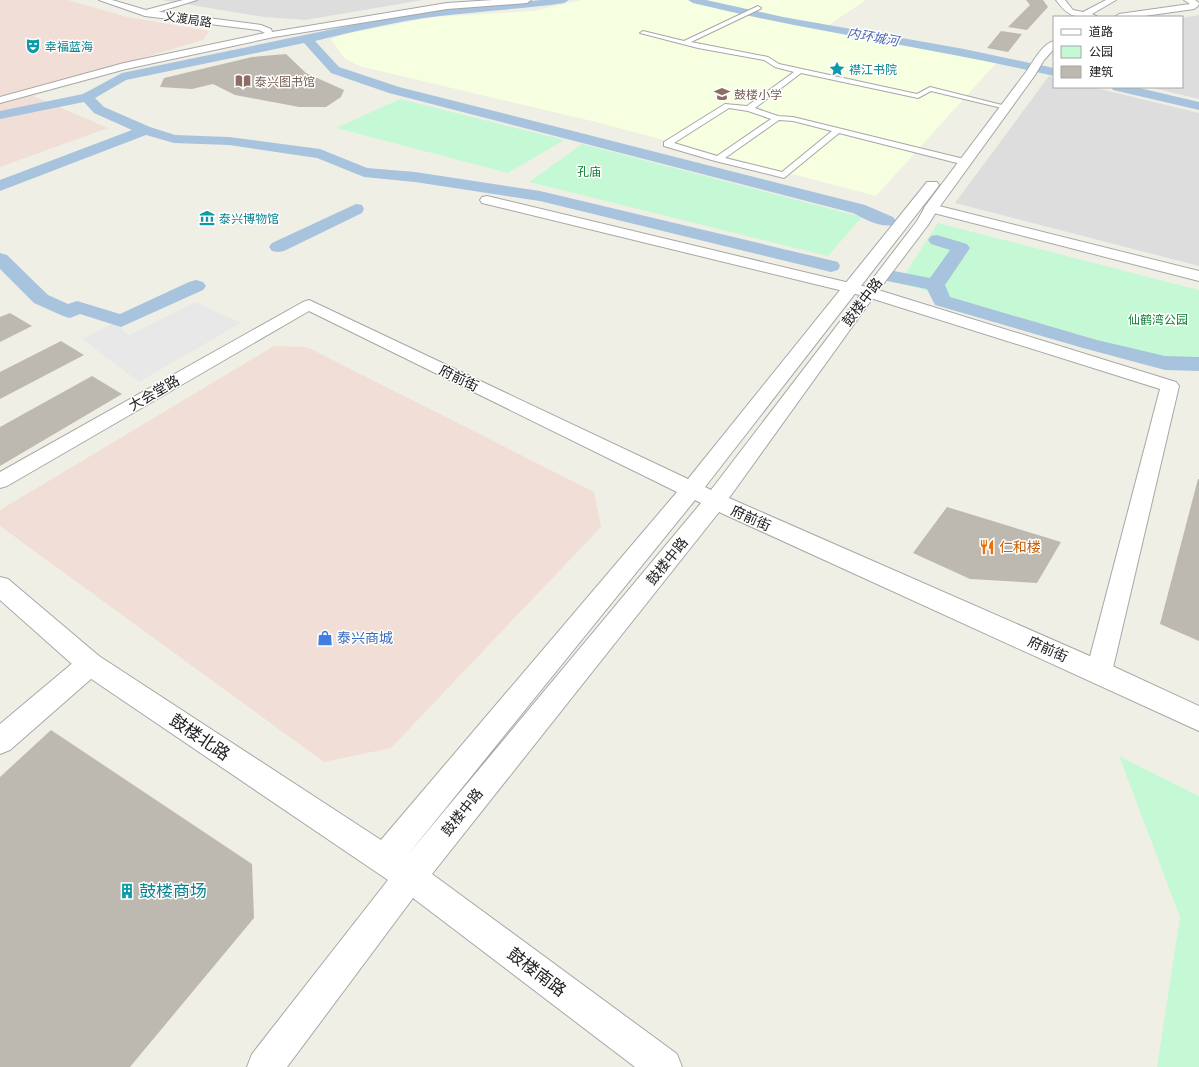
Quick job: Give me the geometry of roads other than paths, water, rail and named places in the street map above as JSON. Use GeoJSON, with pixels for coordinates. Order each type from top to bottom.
{"type":"FeatureCollection","features":[{"type":"Feature","properties":{"kind":"street","name":"义渡局路"},"geometry":{"type":"LineString","coordinates":[[103,0],[145,13],[261,28],[274,34]]}},
{"type":"Feature","properties":{"kind":"street"},"geometry":{"type":"LineString","coordinates":[[145,13],[193,0]]}},
{"type":"Feature","properties":{"kind":"street"},"geometry":{"type":"LineString","coordinates":[[0,100],[124,66],[274,34],[447,6],[527,0]]}},
{"type":"Feature","properties":{"kind":"street"},"geometry":{"type":"LineString","coordinates":[[1052,0],[1064,16]]}},
{"type":"Feature","properties":{"kind":"street"},"geometry":{"type":"LineString","coordinates":[[1060,0],[1070,12],[1090,15],[1116,2]]}},
{"type":"Feature","properties":{"kind":"street"},"geometry":{"type":"LineString","coordinates":[[1188,0],[1199,2]]}},
{"type":"Feature","properties":{"kind":"street"},"geometry":{"type":"LineString","coordinates":[[1125,16],[1194,6],[1195,3],[1188,0]]}},
{"type":"Feature","properties":{"kind":"street"},"geometry":{"type":"LineString","coordinates":[[1144,16],[1199,8]]}},
{"type":"Feature","properties":{"kind":"street"},"geometry":{"type":"LineString","coordinates":[[1031,65],[1047,38],[1053,34]]}},
{"type":"Feature","properties":{"kind":"street","name":"鼓楼中路"},"geometry":{"type":"LineString","coordinates":[[265,1067],[397,868],[715,501],[869,292],[923,222],[959,160],[1031,65],[1053,45]]}},
{"type":"Feature","properties":{"kind":"street"},"geometry":{"type":"LineString","coordinates":[[397,868],[850,287],[959,160]]}},
{"type":"Feature","properties":{"kind":"street"},"geometry":{"type":"LineString","coordinates":[[487,200],[869,292],[1170,386],[1100,672]]}},
{"type":"Feature","properties":{"kind":"street"},"geometry":{"type":"LineString","coordinates":[[931,208],[1199,276]]}},
{"type":"Feature","properties":{"kind":"street","name":"府前街"},"geometry":{"type":"LineString","coordinates":[[309,305],[691,490],[1100,672],[1199,719]]}},
{"type":"Feature","properties":{"kind":"street","name":"大会堂路"},"geometry":{"type":"LineString","coordinates":[[0,481],[309,305]]}},
{"type":"Feature","properties":{"kind":"street","name":"鼓楼北路"},"geometry":{"type":"LineString","coordinates":[[0,586],[90,664],[397,868]]}},
{"type":"Feature","properties":{"kind":"street"},"geometry":{"type":"LineString","coordinates":[[0,741],[90,664]]}},
{"type":"Feature","properties":{"kind":"street","name":"鼓楼南路"},"geometry":{"type":"LineString","coordinates":[[397,868],[664,1067]]}},
{"type":"Feature","properties":{"kind":"lane"},"geometry":{"type":"LineString","coordinates":[[684,43],[758,8]]}},
{"type":"Feature","properties":{"kind":"lane"},"geometry":{"type":"LineString","coordinates":[[643,33],[684,43],[766,58],[777,66],[918,96],[930,89],[1001,106]]}},
{"type":"Feature","properties":{"kind":"lane"},"geometry":{"type":"LineString","coordinates":[[749,109],[800,71]]}},
{"type":"Feature","properties":{"kind":"lane"},"geometry":{"type":"LineString","coordinates":[[838,130],[784,175],[718,159],[667,144],[728,106],[749,109],[777,118],[793,118],[959,160]]}},
{"type":"Feature","properties":{"kind":"lane"},"geometry":{"type":"LineString","coordinates":[[718,159],[777,118]]}},
{"type":"Feature","properties":{"kind":"waterway"},"geometry":{"type":"LineString","coordinates":[[307,39],[372,24],[439,13],[564,0]]}},
{"type":"Feature","properties":{"kind":"waterway","name":"内环城河"},"geometry":{"type":"LineString","coordinates":[[693,0],[738,11],[828,29],[964,53],[1053,72]]}},
{"type":"Feature","properties":{"kind":"waterway"},"geometry":{"type":"LineString","coordinates":[[87,97],[122,77],[307,39]]}},
{"type":"Feature","properties":{"kind":"waterway"},"geometry":{"type":"LineString","coordinates":[[307,39],[335,70],[394,90],[859,209],[887,221]]}},
{"type":"Feature","properties":{"kind":"waterway","name":"内环城河"},"geometry":{"type":"LineString","coordinates":[[1122,88],[1199,106]]}},
{"type":"Feature","properties":{"kind":"waterway"},"geometry":{"type":"LineString","coordinates":[[0,115],[87,97]]}},
{"type":"Feature","properties":{"kind":"waterway"},"geometry":{"type":"LineString","coordinates":[[87,97],[99,110],[145,130]]}},
{"type":"Feature","properties":{"kind":"waterway"},"geometry":{"type":"LineString","coordinates":[[0,186],[145,130]]}},
{"type":"Feature","properties":{"kind":"waterway"},"geometry":{"type":"LineString","coordinates":[[145,130],[174,139],[229,141],[320,154],[364,172],[415,177],[540,196],[831,266]]}},
{"type":"Feature","properties":{"kind":"waterway"},"geometry":{"type":"LineString","coordinates":[[278,247],[356,209]]}},
{"type":"Feature","properties":{"kind":"waterway"},"geometry":{"type":"LineString","coordinates":[[935,285],[961,248],[937,240]]}},
{"type":"Feature","properties":{"kind":"waterway"},"geometry":{"type":"LineString","coordinates":[[0,259],[41,299],[70,312],[77,307],[121,321],[196,286]]}},
{"type":"Feature","properties":{"kind":"waterway"},"geometry":{"type":"LineString","coordinates":[[894,277],[935,285]]}},
{"type":"Feature","properties":{"kind":"waterway"},"geometry":{"type":"LineString","coordinates":[[935,285],[942,301],[1090,344],[1165,363],[1199,364]]}},
{"type":"Feature","properties":{"kind":"place","name":"幸福蓝海"},"geometry":{"type":"Point","coordinates":[33,46]}},
{"type":"Feature","properties":{"kind":"place","name":"襟江书院"},"geometry":{"type":"Point","coordinates":[837,69]}},
{"type":"Feature","properties":{"kind":"place","name":"泰兴图书馆"},"geometry":{"type":"Point","coordinates":[243,81]}},
{"type":"Feature","properties":{"kind":"place","name":"鼓楼小学"},"geometry":{"type":"Point","coordinates":[722,94]}},
{"type":"Feature","properties":{"kind":"place","name":"泰兴博物馆"},"geometry":{"type":"Point","coordinates":[207,218]}},
{"type":"Feature","properties":{"kind":"place","name":"仁和楼"},"geometry":{"type":"Point","coordinates":[987,547]}},
{"type":"Feature","properties":{"kind":"place","name":"泰兴商城"},"geometry":{"type":"Point","coordinates":[325,638]}},
{"type":"Feature","properties":{"kind":"place","name":"鼓楼商场"},"geometry":{"type":"Point","coordinates":[127,891]}},
{"type":"Feature","properties":{"kind":"park label","name":"孔庙"},"geometry":{"type":"Point","coordinates":[589,171]}},
{"type":"Feature","properties":{"kind":"park label","name":"仙鹤湾公园"},"geometry":{"type":"Point","coordinates":[1158,319]}}]}
